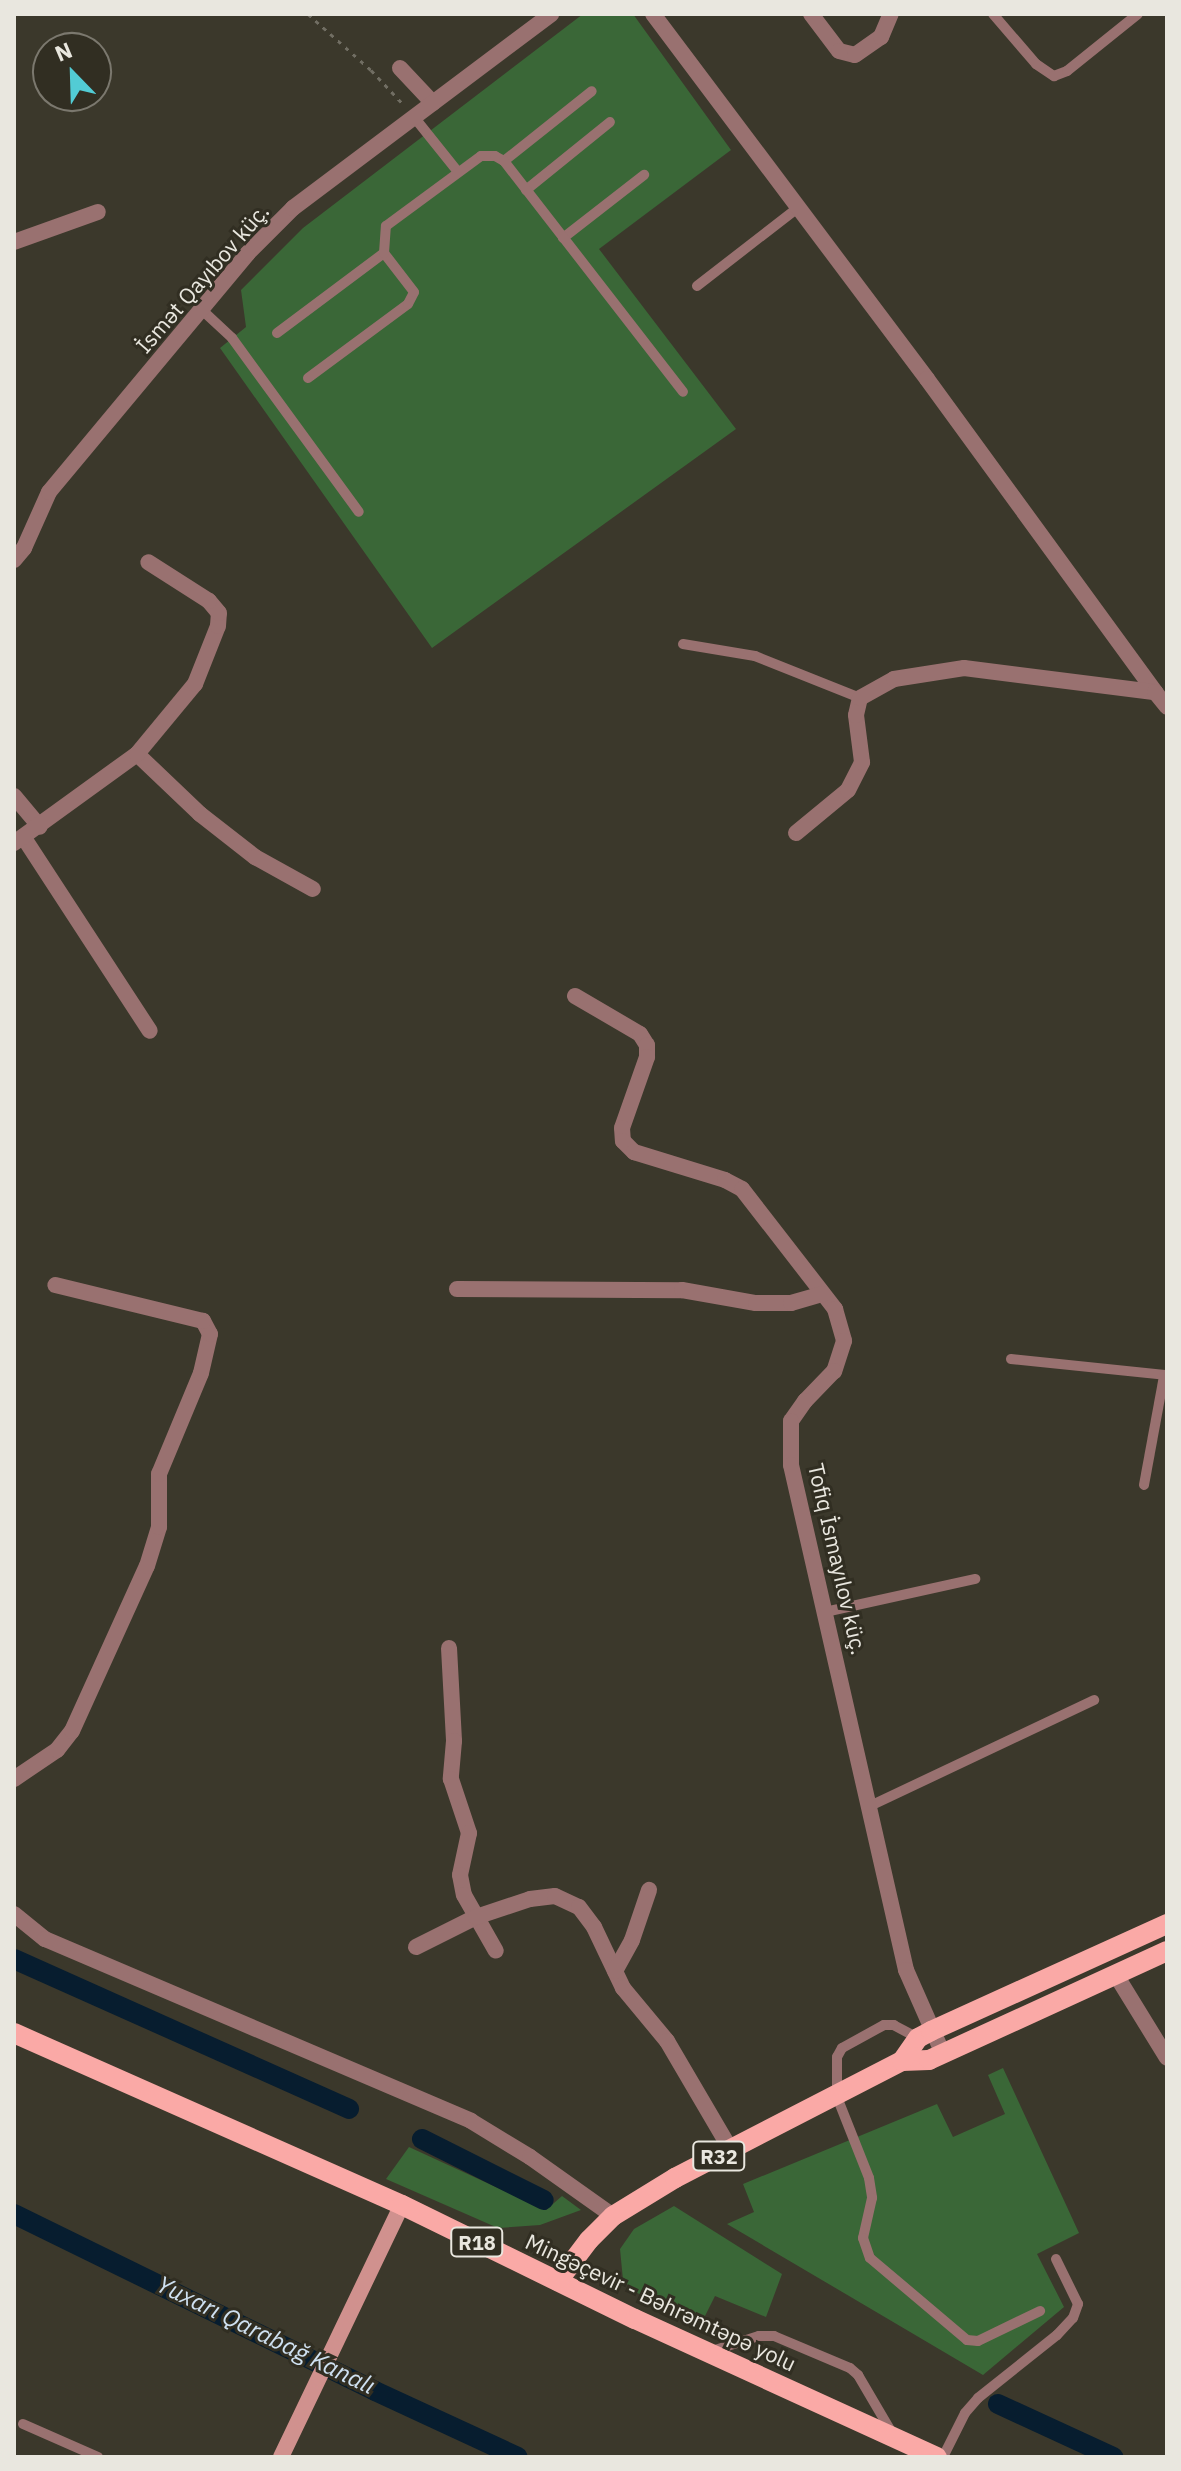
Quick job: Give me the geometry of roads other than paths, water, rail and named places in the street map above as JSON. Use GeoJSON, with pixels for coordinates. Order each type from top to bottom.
{"type":"FeatureCollection","features":[{"type":"Feature","properties":{"kind":"main road"},"geometry":{"type":"LineString","coordinates":[[924,2034],[1167,1924]]}},
{"type":"Feature","properties":{"kind":"main road","name":"R32"},"geometry":{"type":"LineString","coordinates":[[902,2061],[929,2060],[1167,1951]]}},
{"type":"Feature","properties":{"kind":"main road","name":"Mingəçevir - Bəhrəmtəpə yolu"},"geometry":{"type":"LineString","coordinates":[[14,2033],[402,2205],[709,2352],[940,2457]]}},
{"type":"Feature","properties":{"kind":"main road","name":"R32"},"geometry":{"type":"LineString","coordinates":[[558,2281],[589,2240],[613,2216],[902,2061],[924,2034]]}},
{"type":"Feature","properties":{"kind":"street"},"geometry":{"type":"LineString","coordinates":[[653,14],[1167,707]]}},
{"type":"Feature","properties":{"kind":"street"},"geometry":{"type":"LineString","coordinates":[[811,14],[839,51],[855,55],[881,37],[891,14]]}},
{"type":"Feature","properties":{"kind":"street","name":"İsmət Qayıbov küç."},"geometry":{"type":"LineString","coordinates":[[14,560],[24,548],[49,492],[247,254],[293,208],[544,16]]}},
{"type":"Feature","properties":{"kind":"street"},"geometry":{"type":"LineString","coordinates":[[400,68],[433,103]]}},
{"type":"Feature","properties":{"kind":"street"},"geometry":{"type":"LineString","coordinates":[[14,242],[98,212]]}},
{"type":"Feature","properties":{"kind":"street"},"geometry":{"type":"LineString","coordinates":[[148,562],[209,601],[219,613],[218,626],[195,684],[137,754],[19,840],[150,1031]]}},
{"type":"Feature","properties":{"kind":"street"},"geometry":{"type":"LineString","coordinates":[[796,833],[848,790],[862,762],[856,715],[860,698],[894,679],[964,668],[1155,692]]}},
{"type":"Feature","properties":{"kind":"street"},"geometry":{"type":"LineString","coordinates":[[137,754],[200,814],[255,857],[313,889]]}},
{"type":"Feature","properties":{"kind":"street"},"geometry":{"type":"LineString","coordinates":[[14,796],[40,827]]}},
{"type":"Feature","properties":{"kind":"street","name":"Tofiq İsmayılov küç."},"geometry":{"type":"LineString","coordinates":[[575,996],[640,1034],[647,1045],[647,1057],[622,1128],[623,1141],[634,1152],[725,1180],[742,1189],[835,1309],[844,1341],[834,1371],[805,1401],[791,1421],[791,1465],[906,1970],[924,2034],[943,2054]]}},
{"type":"Feature","properties":{"kind":"street"},"geometry":{"type":"LineString","coordinates":[[14,1779],[57,1750],[72,1731],[147,1566],[159,1527],[159,1474],[201,1373],[210,1334],[203,1321],[55,1285]]}},
{"type":"Feature","properties":{"kind":"street"},"geometry":{"type":"LineString","coordinates":[[457,1289],[682,1290],[756,1303],[791,1303],[823,1294]]}},
{"type":"Feature","properties":{"kind":"street"},"geometry":{"type":"LineString","coordinates":[[449,1648],[454,1741],[451,1779],[469,1833],[460,1875],[464,1895],[496,1951]]}},
{"type":"Feature","properties":{"kind":"street"},"geometry":{"type":"LineString","coordinates":[[615,1971],[632,1940],[649,1890]]}},
{"type":"Feature","properties":{"kind":"street"},"geometry":{"type":"LineString","coordinates":[[416,1947],[476,1917],[530,1899],[555,1896],[579,1907],[594,1927],[623,1988],[667,2041],[731,2150]]}},
{"type":"Feature","properties":{"kind":"street"},"geometry":{"type":"LineString","coordinates":[[14,1914],[58,1945],[471,2121],[530,2157],[613,2216]]}},
{"type":"Feature","properties":{"kind":"street"},"geometry":{"type":"LineString","coordinates":[[1116,1975],[1167,2058]]}},
{"type":"Feature","properties":{"kind":"street"},"geometry":{"type":"LineString","coordinates":[[281,2457],[402,2205]]}},
{"type":"Feature","properties":{"kind":"lane"},"geometry":{"type":"LineString","coordinates":[[993,14],[1036,64],[1054,76],[1067,71],[1138,14]]}},
{"type":"Feature","properties":{"kind":"lane"},"geometry":{"type":"LineString","coordinates":[[504,161],[592,91]]}},
{"type":"Feature","properties":{"kind":"lane"},"geometry":{"type":"LineString","coordinates":[[414,117],[458,172]]}},
{"type":"Feature","properties":{"kind":"lane"},"geometry":{"type":"LineString","coordinates":[[526,190],[610,122]]}},
{"type":"Feature","properties":{"kind":"lane"},"geometry":{"type":"LineString","coordinates":[[308,378],[408,304],[414,292],[384,253],[382,241],[386,226],[481,156],[495,156],[504,161],[683,392]]}},
{"type":"Feature","properties":{"kind":"lane"},"geometry":{"type":"LineString","coordinates":[[563,238],[644,175]]}},
{"type":"Feature","properties":{"kind":"lane"},"geometry":{"type":"LineString","coordinates":[[697,286],[799,207]]}},
{"type":"Feature","properties":{"kind":"lane"},"geometry":{"type":"LineString","coordinates":[[277,333],[384,253]]}},
{"type":"Feature","properties":{"kind":"lane"},"geometry":{"type":"LineString","coordinates":[[202,310],[232,338],[359,512]]}},
{"type":"Feature","properties":{"kind":"lane"},"geometry":{"type":"LineString","coordinates":[[683,644],[755,656],[860,698]]}},
{"type":"Feature","properties":{"kind":"lane"},"geometry":{"type":"LineString","coordinates":[[1011,1359],[1165,1375],[1144,1485]]}},
{"type":"Feature","properties":{"kind":"lane"},"geometry":{"type":"LineString","coordinates":[[825,1612],[975,1579]]}},
{"type":"Feature","properties":{"kind":"lane"},"geometry":{"type":"LineString","coordinates":[[870,1806],[1094,1700]]}},
{"type":"Feature","properties":{"kind":"lane"},"geometry":{"type":"LineString","coordinates":[[924,2034],[884,2025],[842,2048],[837,2057],[837,2097],[869,2178],[872,2198],[863,2238],[870,2258],[884,2273],[967,2340],[978,2341],[1040,2311]]}},
{"type":"Feature","properties":{"kind":"lane"},"geometry":{"type":"LineString","coordinates":[[940,2457],[965,2413],[978,2398],[1057,2335],[1073,2318],[1078,2304],[1056,2259]]}},
{"type":"Feature","properties":{"kind":"lane"},"geometry":{"type":"LineString","coordinates":[[709,2352],[759,2336],[774,2336],[850,2368],[858,2375],[895,2438]]}},
{"type":"Feature","properties":{"kind":"lane"},"geometry":{"type":"LineString","coordinates":[[23,2424],[98,2457]]}},
{"type":"Feature","properties":{"kind":"waterway"},"geometry":{"type":"LineString","coordinates":[[14,1959],[349,2109]]}},
{"type":"Feature","properties":{"kind":"waterway"},"geometry":{"type":"LineString","coordinates":[[422,2139],[544,2200]]}},
{"type":"Feature","properties":{"kind":"waterway","name":"Yuxarı Qarabağ Kanalı"},"geometry":{"type":"LineString","coordinates":[[14,2214],[375,2391],[518,2457]]}},
{"type":"Feature","properties":{"kind":"waterway"},"geometry":{"type":"LineString","coordinates":[[998,2404],[1113,2457]]}}]}
